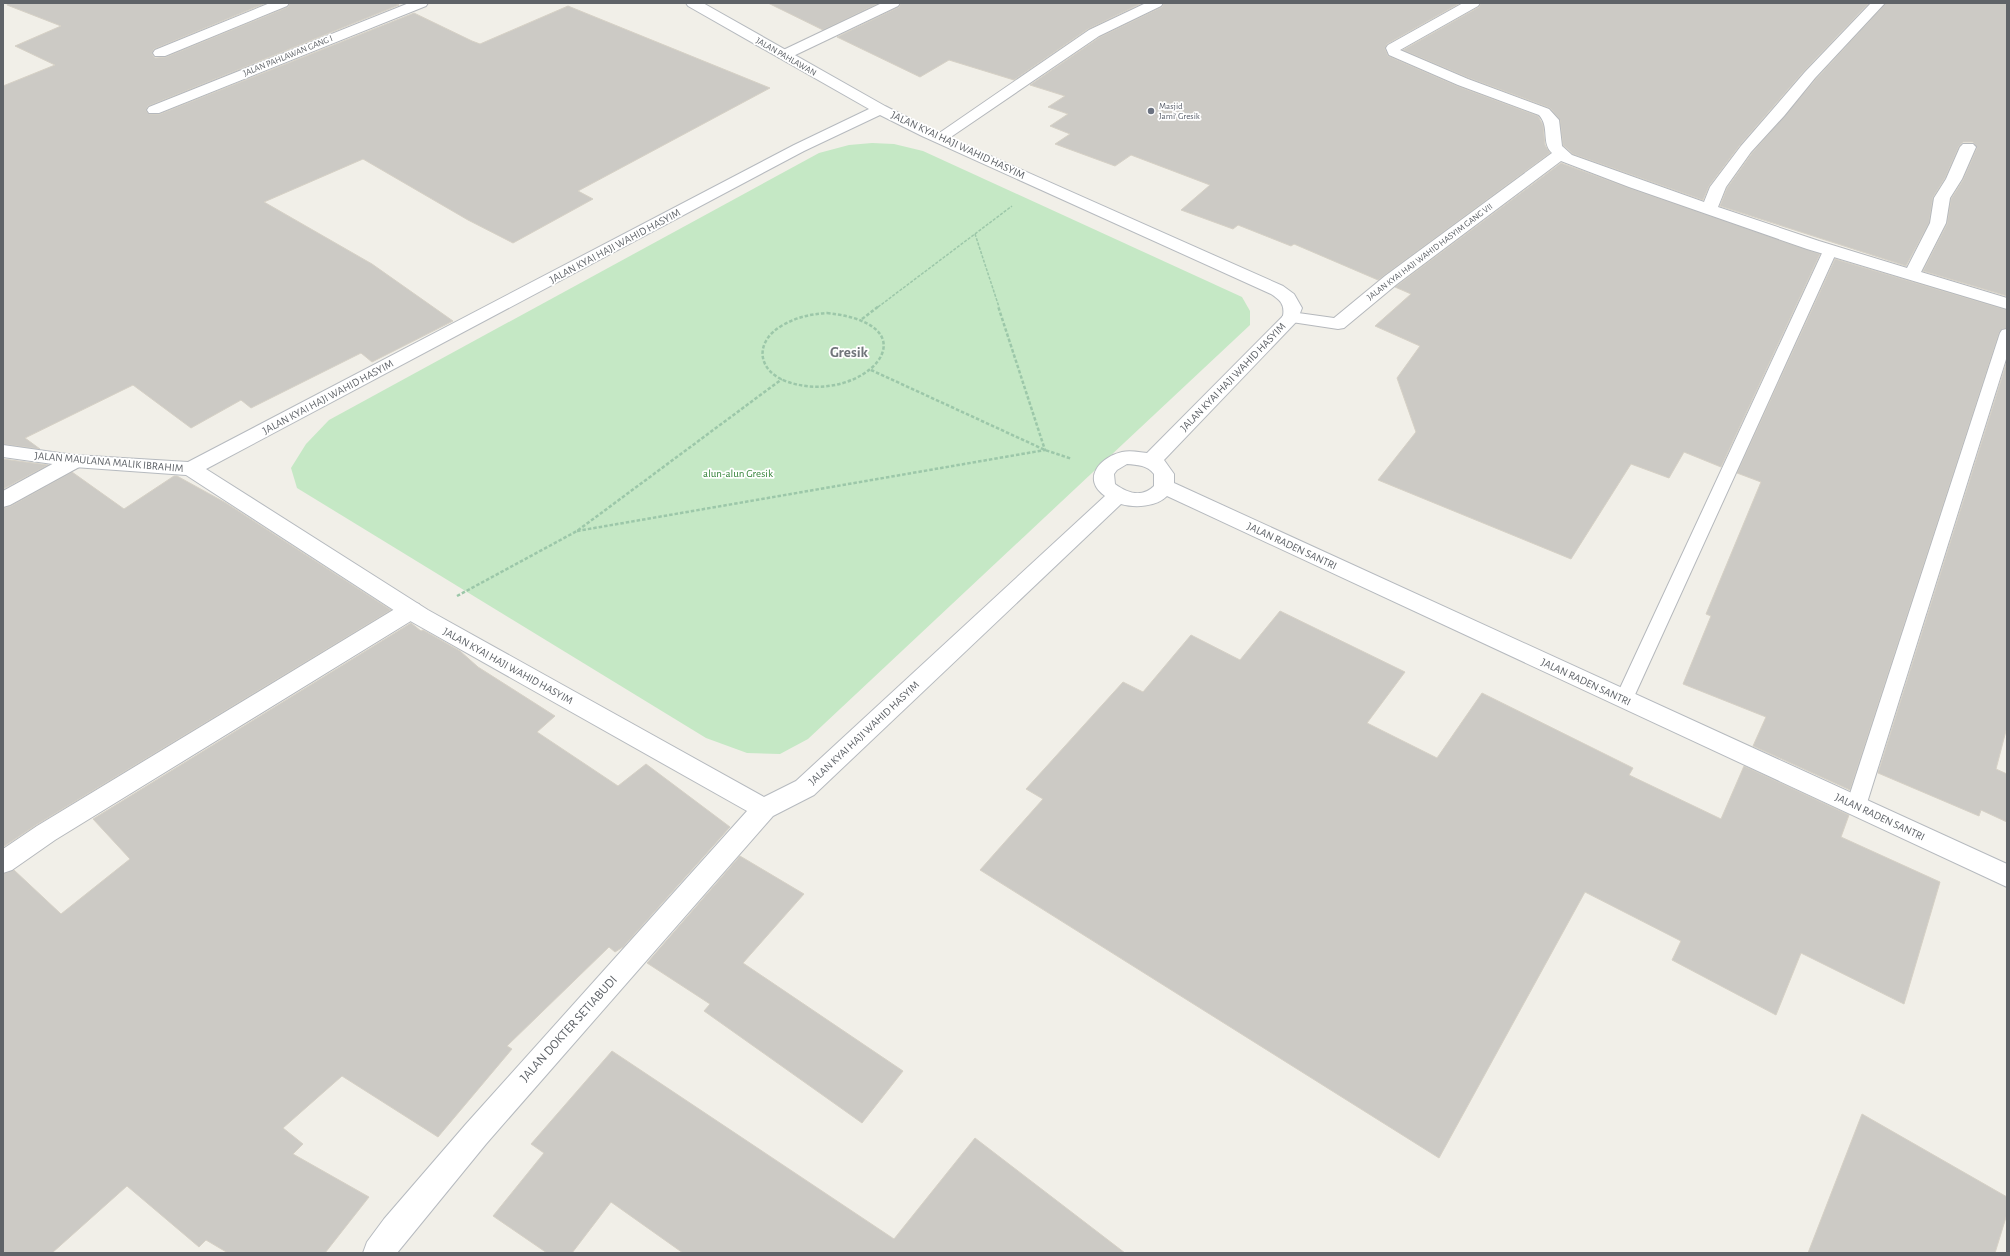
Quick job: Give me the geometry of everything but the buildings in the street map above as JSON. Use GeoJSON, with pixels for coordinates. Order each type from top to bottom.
{"type":"FeatureCollection","features":[{"type":"Feature","properties":{"kind":"street"},"geometry":{"type":"LineString","coordinates":[[160,53],[282,3]]}},
{"type":"Feature","properties":{"kind":"street","name":"JALAN PAHLAWAN GANG I"},"geometry":{"type":"LineString","coordinates":[[154,110],[421,3]]}},
{"type":"Feature","properties":{"kind":"street","name":"JALAN PAHLAWAN"},"geometry":{"type":"LineString","coordinates":[[693,3],[880,109]]}},
{"type":"Feature","properties":{"kind":"street"},"geometry":{"type":"LineString","coordinates":[[784,55],[893,3]]}},
{"type":"Feature","properties":{"kind":"street"},"geometry":{"type":"LineString","coordinates":[[940,138],[1094,33],[1156,3]]}},
{"type":"Feature","properties":{"kind":"street"},"geometry":{"type":"LineString","coordinates":[[1473,3],[1393,48],[1394,52],[1463,82],[1544,112],[1552,120],[1555,148],[1560,154],[1635,184],[1830,251],[2007,304]]}},
{"type":"Feature","properties":{"kind":"street"},"geometry":{"type":"LineString","coordinates":[[1710,210],[1718,188],[1746,149],[1779,113],[1810,75],[1878,3]]}},
{"type":"Feature","properties":{"kind":"street","name":"JALAN KYAI HAJI WAHID HASYIM"},"geometry":{"type":"LineString","coordinates":[[1117,496],[805,788],[764,809],[416,613],[191,469],[799,148],[880,109],[1041,184],[1278,290],[1288,298],[1293,308],[1291,318],[1151,461]]}},
{"type":"Feature","properties":{"kind":"street"},"geometry":{"type":"LineString","coordinates":[[1911,275],[1927,247],[1938,223],[1942,198],[1954,179],[1958,165],[1968,147]]}},
{"type":"Feature","properties":{"kind":"street","name":"JALAN KYAI HAJI WAHID HASYIM GANG VII"},"geometry":{"type":"LineString","coordinates":[[1291,318],[1338,324],[1391,280],[1560,154]]}},
{"type":"Feature","properties":{"kind":"street","name":"JALAN MAULANA MALIK IBRAHIM"},"geometry":{"type":"LineString","coordinates":[[3,451],[74,461],[191,469]]}},
{"type":"Feature","properties":{"kind":"street"},"geometry":{"type":"LineString","coordinates":[[1124,458],[1138,458],[1151,461],[1161,468],[1166,478],[1165,487],[1157,494],[1145,500],[1130,500],[1117,496],[1106,489],[1102,480],[1104,470],[1112,463],[1124,458]]}},
{"type":"Feature","properties":{"kind":"street"},"geometry":{"type":"LineString","coordinates":[[3,500],[74,461]]}},
{"type":"Feature","properties":{"kind":"street","name":"JALAN RADEN SANTRI"},"geometry":{"type":"LineString","coordinates":[[1165,487],[2007,876]]}},
{"type":"Feature","properties":{"kind":"street"},"geometry":{"type":"LineString","coordinates":[[3,862],[46,833],[416,613]]}},
{"type":"Feature","properties":{"kind":"street","name":"JALAN DOKTER SETIABUDI"},"geometry":{"type":"LineString","coordinates":[[378,1253],[395,1230],[476,1134],[764,809]]}},
{"type":"Feature","properties":{"kind":"lane"},"geometry":{"type":"LineString","coordinates":[[1624,699],[1830,251]]}},
{"type":"Feature","properties":{"kind":"lane"},"geometry":{"type":"LineString","coordinates":[[1856,806],[2007,333]]}},
{"type":"Feature","properties":{"kind":"path"},"geometry":{"type":"LineString","coordinates":[[862,319],[1041,184]]}},
{"type":"Feature","properties":{"kind":"path"},"geometry":{"type":"LineString","coordinates":[[975,234],[1045,450]]}},
{"type":"Feature","properties":{"kind":"path"},"geometry":{"type":"LineString","coordinates":[[833,314],[862,319],[874,327],[882,337],[884,348],[880,359],[871,370],[856,379],[838,384],[818,387],[799,385],[782,380],[770,371],[763,361],[762,349],[767,338],[777,328],[792,320],[809,315],[833,314]]}},
{"type":"Feature","properties":{"kind":"path"},"geometry":{"type":"LineString","coordinates":[[871,370],[1045,450],[1104,470]]}},
{"type":"Feature","properties":{"kind":"path"},"geometry":{"type":"LineString","coordinates":[[416,613],[577,531],[782,380]]}},
{"type":"Feature","properties":{"kind":"path"},"geometry":{"type":"LineString","coordinates":[[577,531],[1045,450]]}},
{"type":"Feature","properties":{"kind":"green space","name":"alun-alun Gresik"},"geometry":{"type":"Polygon","coordinates":[[[872,143],[894,144],[923,151],[1242,297],[1250,311],[1250,325],[808,739],[780,754],[747,753],[706,738],[297,488],[291,468],[306,444],[329,420],[819,153],[849,145],[872,143]]]}},
{"type":"Feature","properties":{"kind":"place","name":"Masjid Jami' Gresik"},"geometry":{"type":"Point","coordinates":[1151,111]}},
{"type":"Feature","properties":{"kind":"district","name":"Gresik"},"geometry":{"type":"Point","coordinates":[849,352]}}]}
